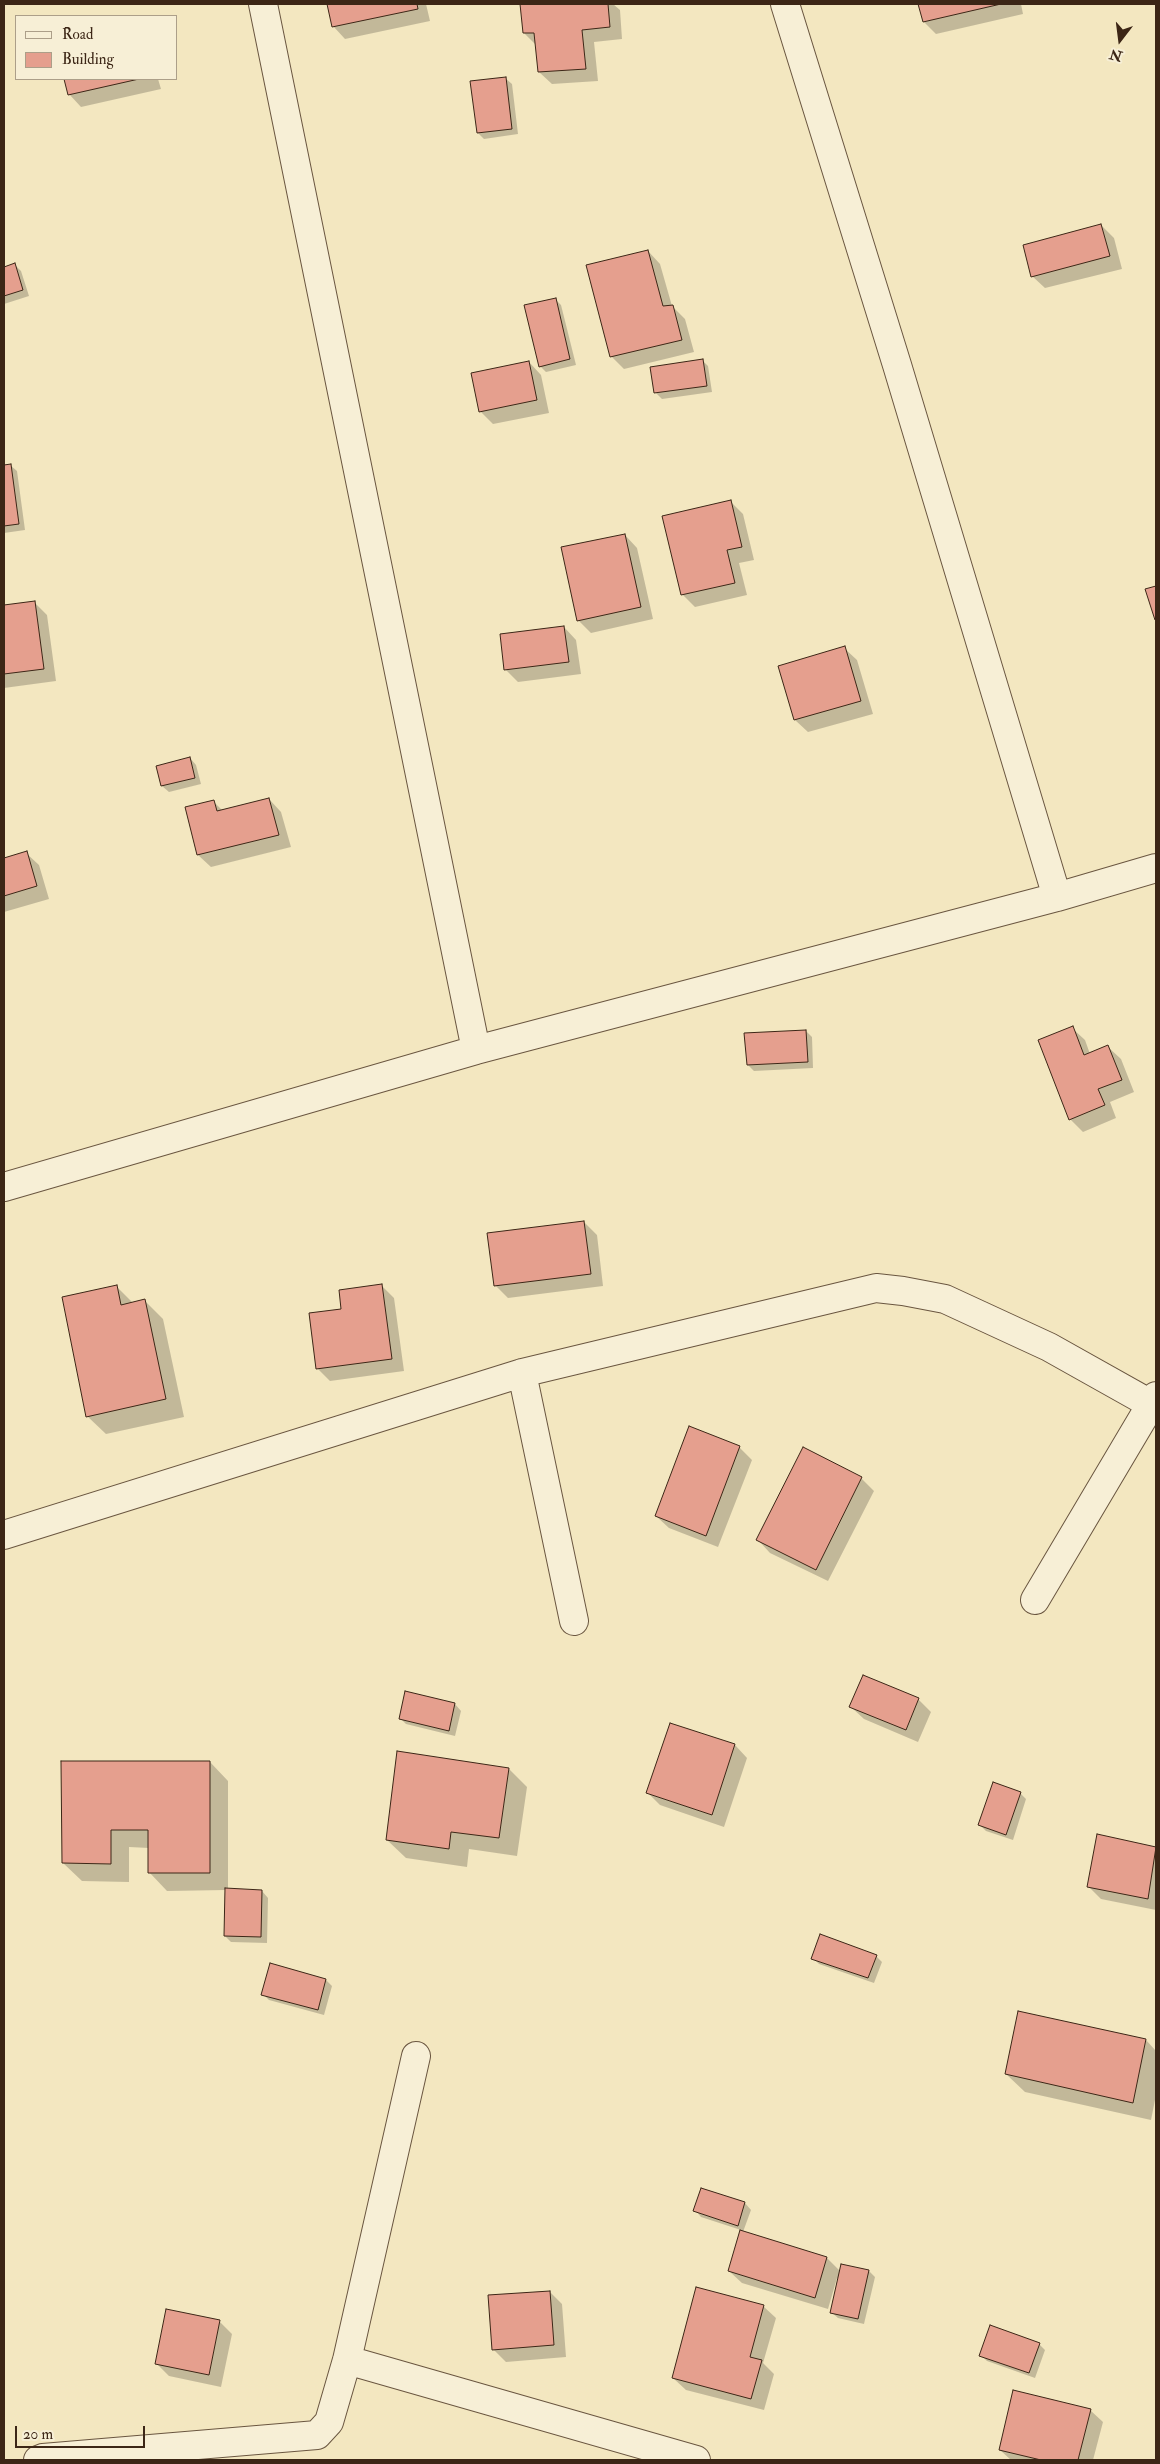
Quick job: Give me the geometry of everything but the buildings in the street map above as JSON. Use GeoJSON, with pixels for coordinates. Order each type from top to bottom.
{"type":"FeatureCollection","features":[{"type":"Feature","properties":{"kind":"street"},"geometry":{"type":"LineString","coordinates":[[262,4],[476,1050]]}},
{"type":"Feature","properties":{"kind":"street"},"geometry":{"type":"LineString","coordinates":[[785,4],[898,365],[1057,897]]}},
{"type":"Feature","properties":{"kind":"street"},"geometry":{"type":"LineString","coordinates":[[4,1187],[476,1050],[1057,897],[1156,868]]}},
{"type":"Feature","properties":{"kind":"street"},"geometry":{"type":"LineString","coordinates":[[4,1535],[522,1373],[876,1288],[945,1299],[1049,1347],[1155,1403],[1035,1600]]}},
{"type":"Feature","properties":{"kind":"street"},"geometry":{"type":"LineString","coordinates":[[522,1373],[574,1621]]}},
{"type":"Feature","properties":{"kind":"street"},"geometry":{"type":"LineString","coordinates":[[38,2460],[43,2458],[317,2435],[328,2422],[347,2360],[416,2056]]}},
{"type":"Feature","properties":{"kind":"street"},"geometry":{"type":"LineString","coordinates":[[347,2360],[696,2460]]}}]}
